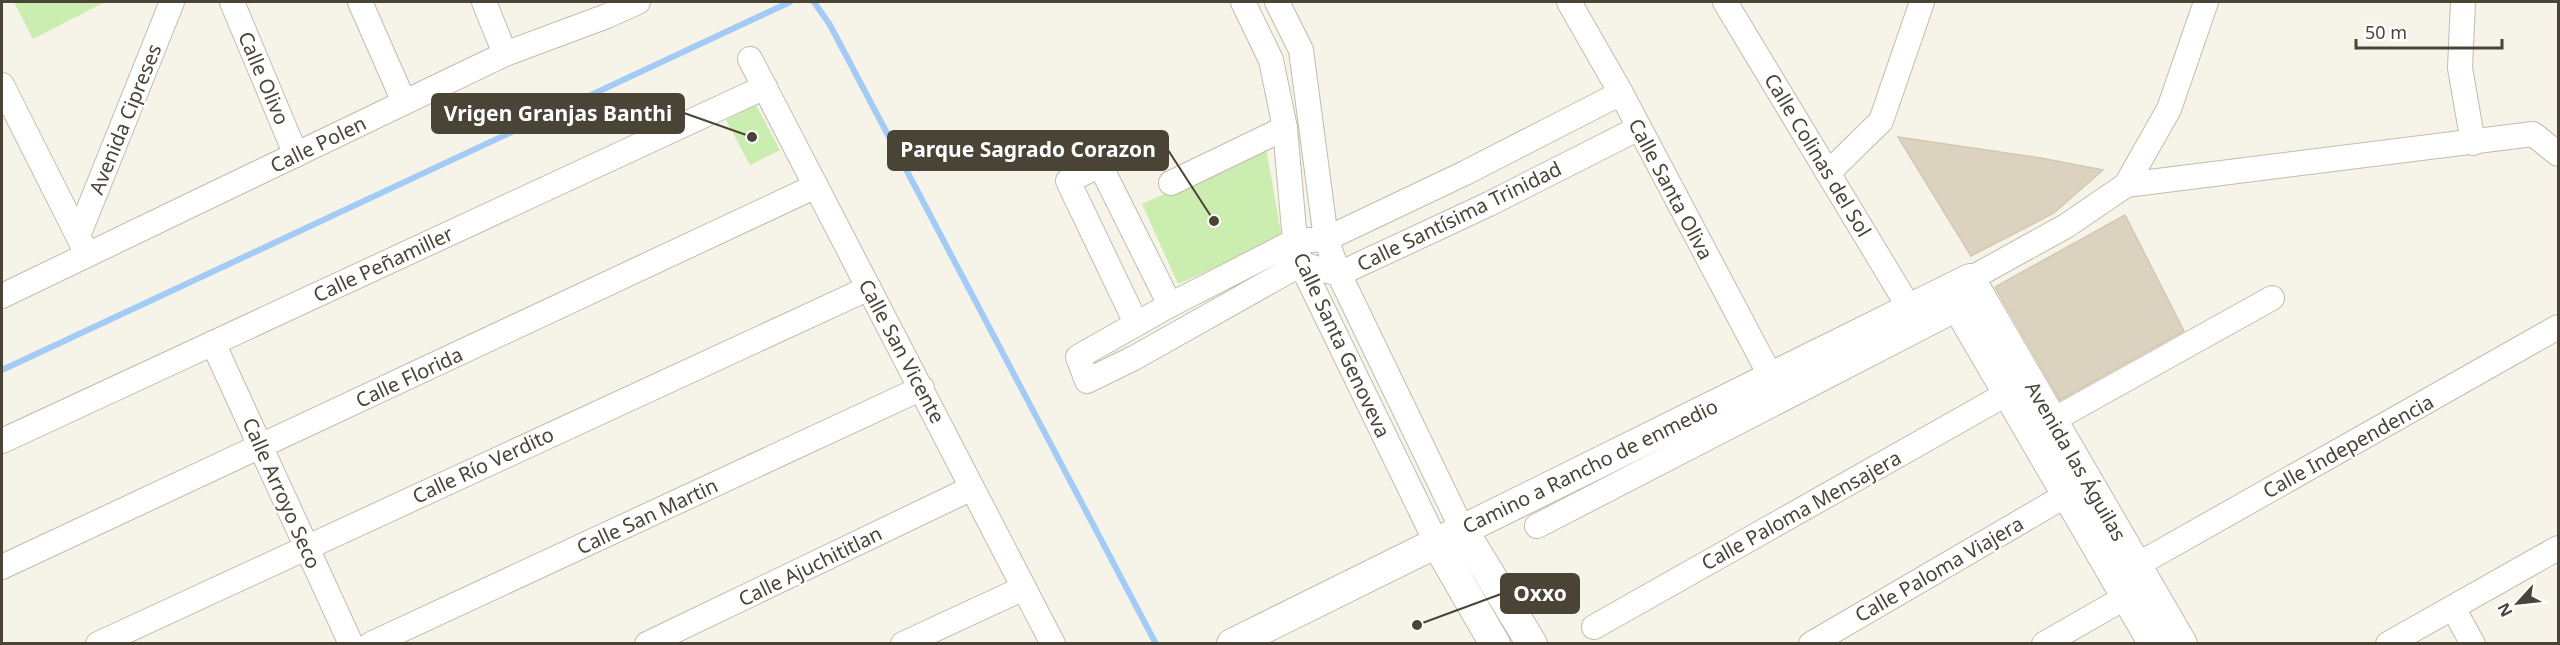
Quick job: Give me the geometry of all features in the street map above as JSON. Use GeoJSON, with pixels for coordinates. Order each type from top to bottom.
{"type":"FeatureCollection","features":[{"type":"Feature","properties":{"kind":"street","name":"Avenida Cipreses"},"geometry":{"type":"LineString","coordinates":[[83,245],[172,2]]}},
{"type":"Feature","properties":{"kind":"street","name":"Calle Olivo"},"geometry":{"type":"LineString","coordinates":[[232,2],[296,155]]}},
{"type":"Feature","properties":{"kind":"street"},"geometry":{"type":"LineString","coordinates":[[360,2],[404,102]]}},
{"type":"Feature","properties":{"kind":"street"},"geometry":{"type":"LineString","coordinates":[[484,2],[505,54]]}},
{"type":"Feature","properties":{"kind":"street","name":"Calle Polen"},"geometry":{"type":"LineString","coordinates":[[2,296],[83,245],[296,155],[505,54],[605,9],[638,2]]}},
{"type":"Feature","properties":{"kind":"street","name":"Calle Santa Genoveva"},"geometry":{"type":"LineString","coordinates":[[1243,2],[1271,60],[1286,128],[1298,253],[1436,542]]}},
{"type":"Feature","properties":{"kind":"street","name":"Calle Santa Genoveva"},"geometry":{"type":"LineString","coordinates":[[1277,2],[1301,50],[1326,239],[1339,274],[1462,529]]}},
{"type":"Feature","properties":{"kind":"street","name":"Calle Santa Oliva"},"geometry":{"type":"LineString","coordinates":[[1569,2],[1621,93],[1771,377]]}},
{"type":"Feature","properties":{"kind":"street","name":"Calle Colinas del Sol"},"geometry":{"type":"LineString","coordinates":[[1725,2],[1910,309]]}},
{"type":"Feature","properties":{"kind":"street"},"geometry":{"type":"LineString","coordinates":[[1828,173],[1881,121],[1922,2]]}},
{"type":"Feature","properties":{"kind":"street"},"geometry":{"type":"LineString","coordinates":[[1537,526],[1959,292],[2066,226],[2126,184],[2169,109],[2205,2]]}},
{"type":"Feature","properties":{"kind":"street"},"geometry":{"type":"LineString","coordinates":[[2463,2],[2460,68],[2473,143]]}},
{"type":"Feature","properties":{"kind":"street","name":"Calle San Vicente"},"geometry":{"type":"LineString","coordinates":[[750,59],[1053,644]]}},
{"type":"Feature","properties":{"kind":"street"},"geometry":{"type":"LineString","coordinates":[[2,85],[83,245]]}},
{"type":"Feature","properties":{"kind":"street","name":"Calle Peñamiller"},"geometry":{"type":"LineString","coordinates":[[2,441],[765,87]]}},
{"type":"Feature","properties":{"kind":"street","name":"Calle Santísima Trinidad"},"geometry":{"type":"LineString","coordinates":[[1298,253],[1087,381],[1077,360],[1081,354],[1136,323],[1170,305],[1298,253],[1465,173],[1621,93]]}},
{"type":"Feature","properties":{"kind":"street"},"geometry":{"type":"LineString","coordinates":[[1171,183],[1286,128]]}},
{"type":"Feature","properties":{"kind":"street","name":"Calle Santísima Trinidad"},"geometry":{"type":"LineString","coordinates":[[1298,253],[1339,274],[1489,204],[1639,128]]}},
{"type":"Feature","properties":{"kind":"street"},"geometry":{"type":"LineString","coordinates":[[2126,184],[2533,134],[2559,154]]}},
{"type":"Feature","properties":{"kind":"street"},"geometry":{"type":"LineString","coordinates":[[1136,323],[1068,181],[1100,165],[1170,305]]}},
{"type":"Feature","properties":{"kind":"street","name":"Calle Florida"},"geometry":{"type":"LineString","coordinates":[[2,567],[816,186]]}},
{"type":"Feature","properties":{"kind":"street","name":"Calle Río Verdito"},"geometry":{"type":"LineString","coordinates":[[98,644],[305,546],[869,288]]}},
{"type":"Feature","properties":{"kind":"street","name":"Camino a Rancho de enmedio"},"geometry":{"type":"LineString","coordinates":[[1237,643],[1462,529],[1910,309],[1959,292]]}},
{"type":"Feature","properties":{"kind":"street","name":"Avenida las Águilas"},"geometry":{"type":"LineString","coordinates":[[1959,292],[2008,393],[2154,644]]}},
{"type":"Feature","properties":{"kind":"street","name":"Avenida las Águilas"},"geometry":{"type":"LineString","coordinates":[[1959,292],[2053,420],[2182,644]]}},
{"type":"Feature","properties":{"kind":"street"},"geometry":{"type":"LineString","coordinates":[[2053,420],[2272,298]]}},
{"type":"Feature","properties":{"kind":"street","name":"Calle Independencia"},"geometry":{"type":"LineString","coordinates":[[2137,565],[2559,327]]}},
{"type":"Feature","properties":{"kind":"street","name":"Calle Arroyo Seco"},"geometry":{"type":"LineString","coordinates":[[213,343],[351,644]]}},
{"type":"Feature","properties":{"kind":"street","name":"Calle San Martin"},"geometry":{"type":"LineString","coordinates":[[371,644],[922,388]]}},
{"type":"Feature","properties":{"kind":"street","name":"Calle Paloma Mensajera"},"geometry":{"type":"LineString","coordinates":[[1594,627],[2008,393]]}},
{"type":"Feature","properties":{"kind":"street","name":"Calle Ajuchititlan"},"geometry":{"type":"LineString","coordinates":[[647,644],[972,488]]}},
{"type":"Feature","properties":{"kind":"street","name":"Calle Paloma Viajera"},"geometry":{"type":"LineString","coordinates":[[1811,644],[2068,494]]}},
{"type":"Feature","properties":{"kind":"street"},"geometry":{"type":"LineString","coordinates":[[1462,529],[1532,644]]}},
{"type":"Feature","properties":{"kind":"street"},"geometry":{"type":"LineString","coordinates":[[1436,542],[1495,644]]}},
{"type":"Feature","properties":{"kind":"street"},"geometry":{"type":"LineString","coordinates":[[2388,644],[2559,548]]}},
{"type":"Feature","properties":{"kind":"street"},"geometry":{"type":"LineString","coordinates":[[903,644],[1024,588]]}},
{"type":"Feature","properties":{"kind":"street"},"geometry":{"type":"LineString","coordinates":[[2044,644],[2126,597]]}},
{"type":"Feature","properties":{"kind":"street"},"geometry":{"type":"LineString","coordinates":[[2452,608],[2473,644]]}},
{"type":"Feature","properties":{"kind":"green space"},"geometry":{"type":"Polygon","coordinates":[[[14,2],[105,2],[33,39],[14,2]]]}},
{"type":"Feature","properties":{"kind":"green space"},"geometry":{"type":"Polygon","coordinates":[[[756,105],[780,150],[750,165],[726,120],[756,105]]]}},
{"type":"Feature","properties":{"kind":"green space"},"geometry":{"type":"Polygon","coordinates":[[[1266,148],[1282,238],[1178,284],[1142,204],[1266,148]]]}},
{"type":"Feature","properties":{"kind":"building"},"geometry":{"type":"Polygon","coordinates":[[[1898,137],[2041,158],[2103,170],[2054,213],[1971,256],[1898,137]]]}},
{"type":"Feature","properties":{"kind":"building"},"geometry":{"type":"Polygon","coordinates":[[[2125,215],[2184,331],[2060,400],[1995,287],[2125,215]]]}},
{"type":"Feature","properties":{"kind":"waterway"},"geometry":{"type":"LineString","coordinates":[[2,370],[790,2]]}},
{"type":"Feature","properties":{"kind":"waterway"},"geometry":{"type":"LineString","coordinates":[[814,2],[830,25],[1156,644]]}},
{"type":"Feature","properties":{"kind":"place","name":"Vrigen Granjas Banthi"},"geometry":{"type":"Point","coordinates":[752,137]}},
{"type":"Feature","properties":{"kind":"place","name":"Parque Sagrado Corazon"},"geometry":{"type":"Point","coordinates":[1214,221]}},
{"type":"Feature","properties":{"kind":"place","name":"Oxxo"},"geometry":{"type":"Point","coordinates":[1417,625]}}]}
